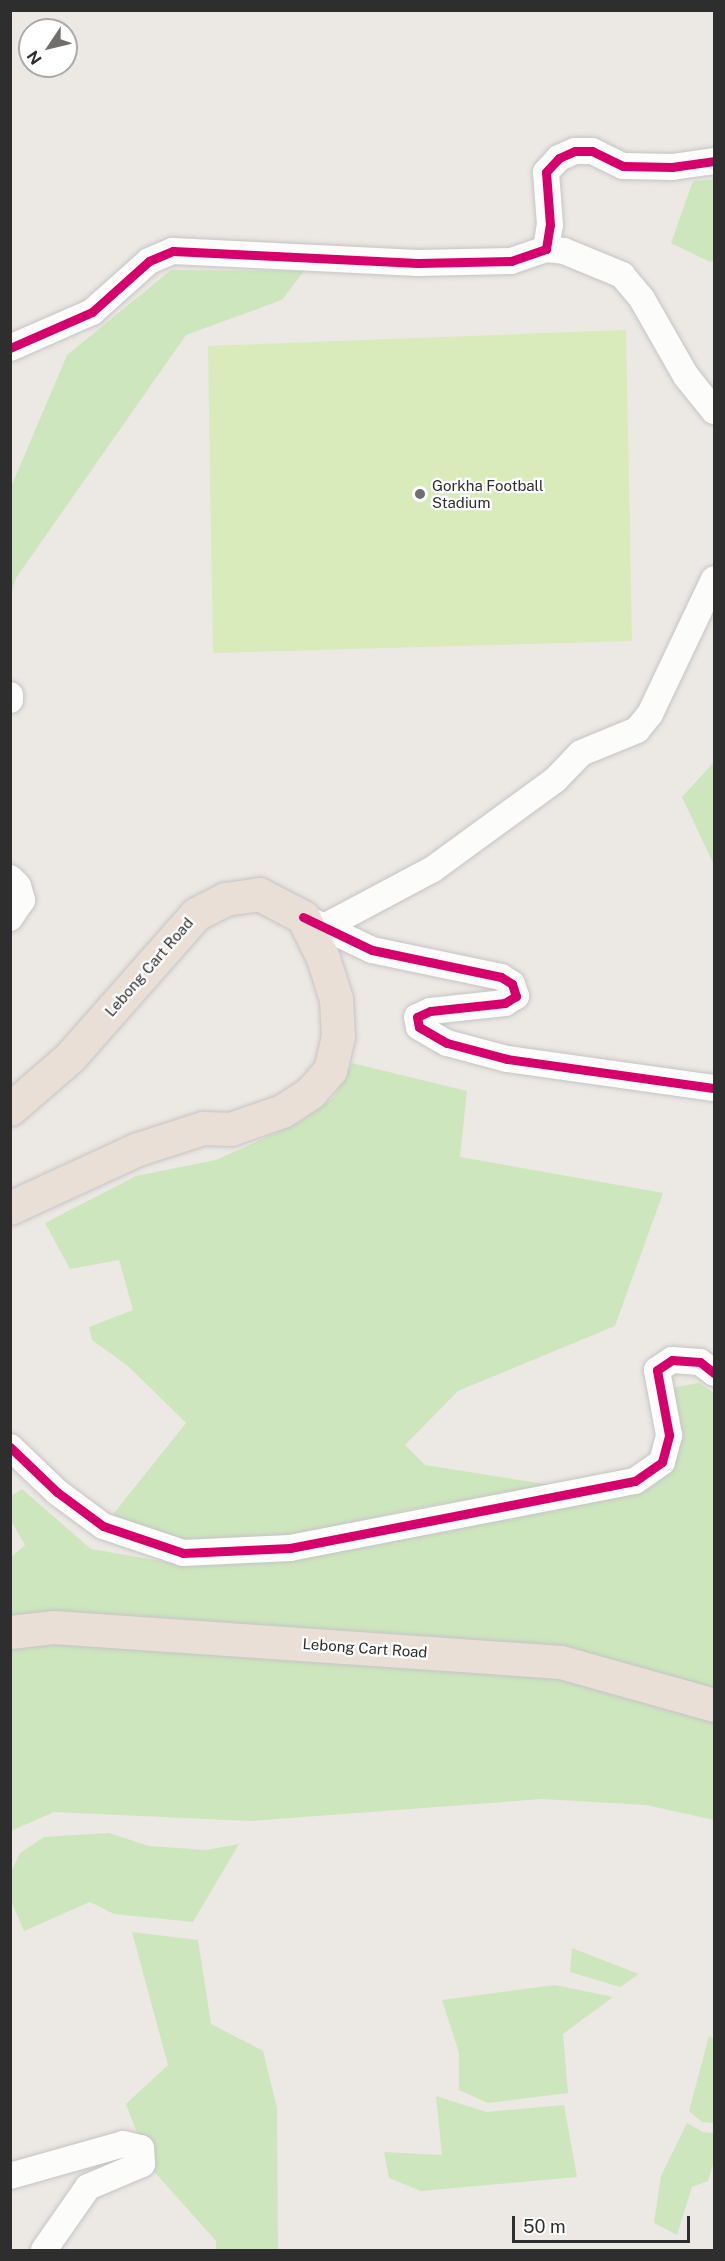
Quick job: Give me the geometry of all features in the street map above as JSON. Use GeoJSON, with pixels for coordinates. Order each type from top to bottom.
{"type":"FeatureCollection","features":[{"type":"Feature","properties":{"kind":"highway","name":"Lebong Cart Road"},"geometry":{"type":"LineString","coordinates":[[10,1109],[70,1057],[196,914],[225,899],[259,894],[314,922]]}},
{"type":"Feature","properties":{"kind":"highway"},"geometry":{"type":"LineString","coordinates":[[10,1208],[138,1149],[202,1128],[231,1130],[282,1111],[310,1093],[330,1070],[338,1036],[336,999],[314,922]]}},
{"type":"Feature","properties":{"kind":"highway","name":"Lebong Cart Road"},"geometry":{"type":"LineString","coordinates":[[10,1632],[53,1627],[561,1662],[714,1705]]}},
{"type":"Feature","properties":{"kind":"street"},"geometry":{"type":"LineString","coordinates":[[546,249],[550,225],[546,172],[559,158],[575,151],[592,152],[623,166],[672,167],[714,161]]}},
{"type":"Feature","properties":{"kind":"street"},"geometry":{"type":"LineString","coordinates":[[10,348],[92,312],[149,261],[173,251],[469,263],[511,261],[546,249],[564,251],[622,275],[642,299],[686,376],[714,411]]}},
{"type":"Feature","properties":{"kind":"street"},"geometry":{"type":"LineString","coordinates":[[314,922],[433,869],[555,780],[581,753],[637,730],[650,714],[714,579]]}},
{"type":"Feature","properties":{"kind":"street"},"geometry":{"type":"LineString","coordinates":[[10,695],[10,700]]}},
{"type":"Feature","properties":{"kind":"street"},"geometry":{"type":"LineString","coordinates":[[10,878],[18,886],[22,900],[10,918]]}},
{"type":"Feature","properties":{"kind":"street"},"geometry":{"type":"LineString","coordinates":[[314,922],[372,950],[501,977],[512,984],[516,996],[504,1003],[430,1011],[417,1017],[419,1027],[447,1043],[507,1059],[714,1088]]}},
{"type":"Feature","properties":{"kind":"street"},"geometry":{"type":"LineString","coordinates":[[10,1447],[57,1492],[103,1526],[183,1553],[290,1548],[635,1480],[662,1462],[669,1435],[657,1370],[672,1360],[700,1362],[714,1373]]}},
{"type":"Feature","properties":{"kind":"street"},"geometry":{"type":"LineString","coordinates":[[10,2176],[123,2144],[141,2148],[142,2164],[88,2187],[44,2250]]}},
{"type":"Feature","properties":{"kind":"green space"},"geometry":{"type":"Polygon","coordinates":[[[714,179],[714,261],[710,262],[671,243],[693,181],[714,179]]]}},
{"type":"Feature","properties":{"kind":"green space"},"geometry":{"type":"Polygon","coordinates":[[[171,270],[304,271],[282,300],[186,335],[16,578],[11,595],[11,487],[67,355],[171,270]]]}},
{"type":"Feature","properties":{"kind":"green space","name":"Gorkha Football Stadium"},"geometry":{"type":"Polygon","coordinates":[[[626,330],[632,641],[213,653],[208,346],[626,330]]]}},
{"type":"Feature","properties":{"kind":"green space"},"geometry":{"type":"Polygon","coordinates":[[[714,762],[714,865],[682,797],[714,762]]]}},
{"type":"Feature","properties":{"kind":"green space"},"geometry":{"type":"Polygon","coordinates":[[[352,1063],[467,1091],[460,1157],[663,1193],[615,1326],[458,1391],[405,1445],[425,1465],[551,1485],[407,1510],[292,1536],[184,1545],[110,1518],[186,1423],[128,1366],[92,1340],[89,1327],[133,1310],[119,1260],[70,1269],[45,1223],[136,1176],[216,1160],[300,1122],[334,1097],[352,1063]]]}},
{"type":"Feature","properties":{"kind":"green space"},"geometry":{"type":"Polygon","coordinates":[[[699,1383],[714,1393],[714,1691],[11,1618],[10,1558],[25,1545],[10,1519],[11,1496],[22,1489],[91,1549],[179,1564],[480,1523],[621,1497],[655,1485],[677,1454],[680,1418],[670,1388],[699,1383]]]}},
{"type":"Feature","properties":{"kind":"green space"},"geometry":{"type":"Polygon","coordinates":[[[56,1643],[560,1672],[714,1717],[714,1820],[646,1805],[542,1799],[251,1821],[54,1812],[11,1831],[10,1650],[56,1643]]]}},
{"type":"Feature","properties":{"kind":"green space"},"geometry":{"type":"Polygon","coordinates":[[[109,1833],[149,1846],[206,1850],[239,1844],[193,1922],[114,1914],[90,1902],[24,1931],[11,1901],[11,1872],[20,1853],[44,1837],[109,1833]]]}},
{"type":"Feature","properties":{"kind":"green space"},"geometry":{"type":"Polygon","coordinates":[[[132,1932],[198,1940],[211,2024],[263,2051],[277,2108],[278,2250],[216,2250],[216,2241],[150,2167],[126,2104],[168,2065],[132,1932]]]}},
{"type":"Feature","properties":{"kind":"green space"},"geometry":{"type":"Polygon","coordinates":[[[572,1948],[639,1974],[620,1987],[570,1972],[572,1948]]]}},
{"type":"Feature","properties":{"kind":"green space"},"geometry":{"type":"Polygon","coordinates":[[[555,1985],[613,1997],[563,2034],[568,2093],[488,2103],[459,2090],[459,2053],[442,2000],[555,1985]]]}},
{"type":"Feature","properties":{"kind":"green space"},"geometry":{"type":"Polygon","coordinates":[[[709,2036],[714,2039],[714,2123],[702,2122],[689,2111],[709,2036]]]}},
{"type":"Feature","properties":{"kind":"green space"},"geometry":{"type":"Polygon","coordinates":[[[436,2096],[486,2112],[564,2105],[577,2177],[421,2191],[389,2178],[384,2152],[442,2155],[436,2096]]]}},
{"type":"Feature","properties":{"kind":"green space"},"geometry":{"type":"Polygon","coordinates":[[[687,2123],[703,2132],[714,2133],[714,2161],[708,2181],[692,2187],[677,2235],[654,2223],[661,2176],[687,2123]]]}},
{"type":"Feature","properties":{"kind":"cycle path"},"geometry":{"type":"LineString","coordinates":[[10,348],[92,312],[149,261],[173,251],[418,263],[511,261],[546,249],[550,225],[546,172],[559,158],[575,151],[592,151],[623,166],[672,167],[714,161]]}},
{"type":"Feature","properties":{"kind":"cycle path"},"geometry":{"type":"LineString","coordinates":[[303,917],[372,950],[501,977],[512,984],[516,996],[505,1003],[430,1011],[417,1017],[419,1027],[447,1043],[507,1059],[714,1088]]}},
{"type":"Feature","properties":{"kind":"cycle path"},"geometry":{"type":"LineString","coordinates":[[10,1447],[57,1492],[103,1526],[183,1553],[290,1548],[635,1481],[662,1462],[669,1435],[657,1370],[672,1360],[700,1362],[714,1373]]}},
{"type":"Feature","properties":{"kind":"place","name":"Gorkha Football Stadium"},"geometry":{"type":"Point","coordinates":[420,494]}}]}
